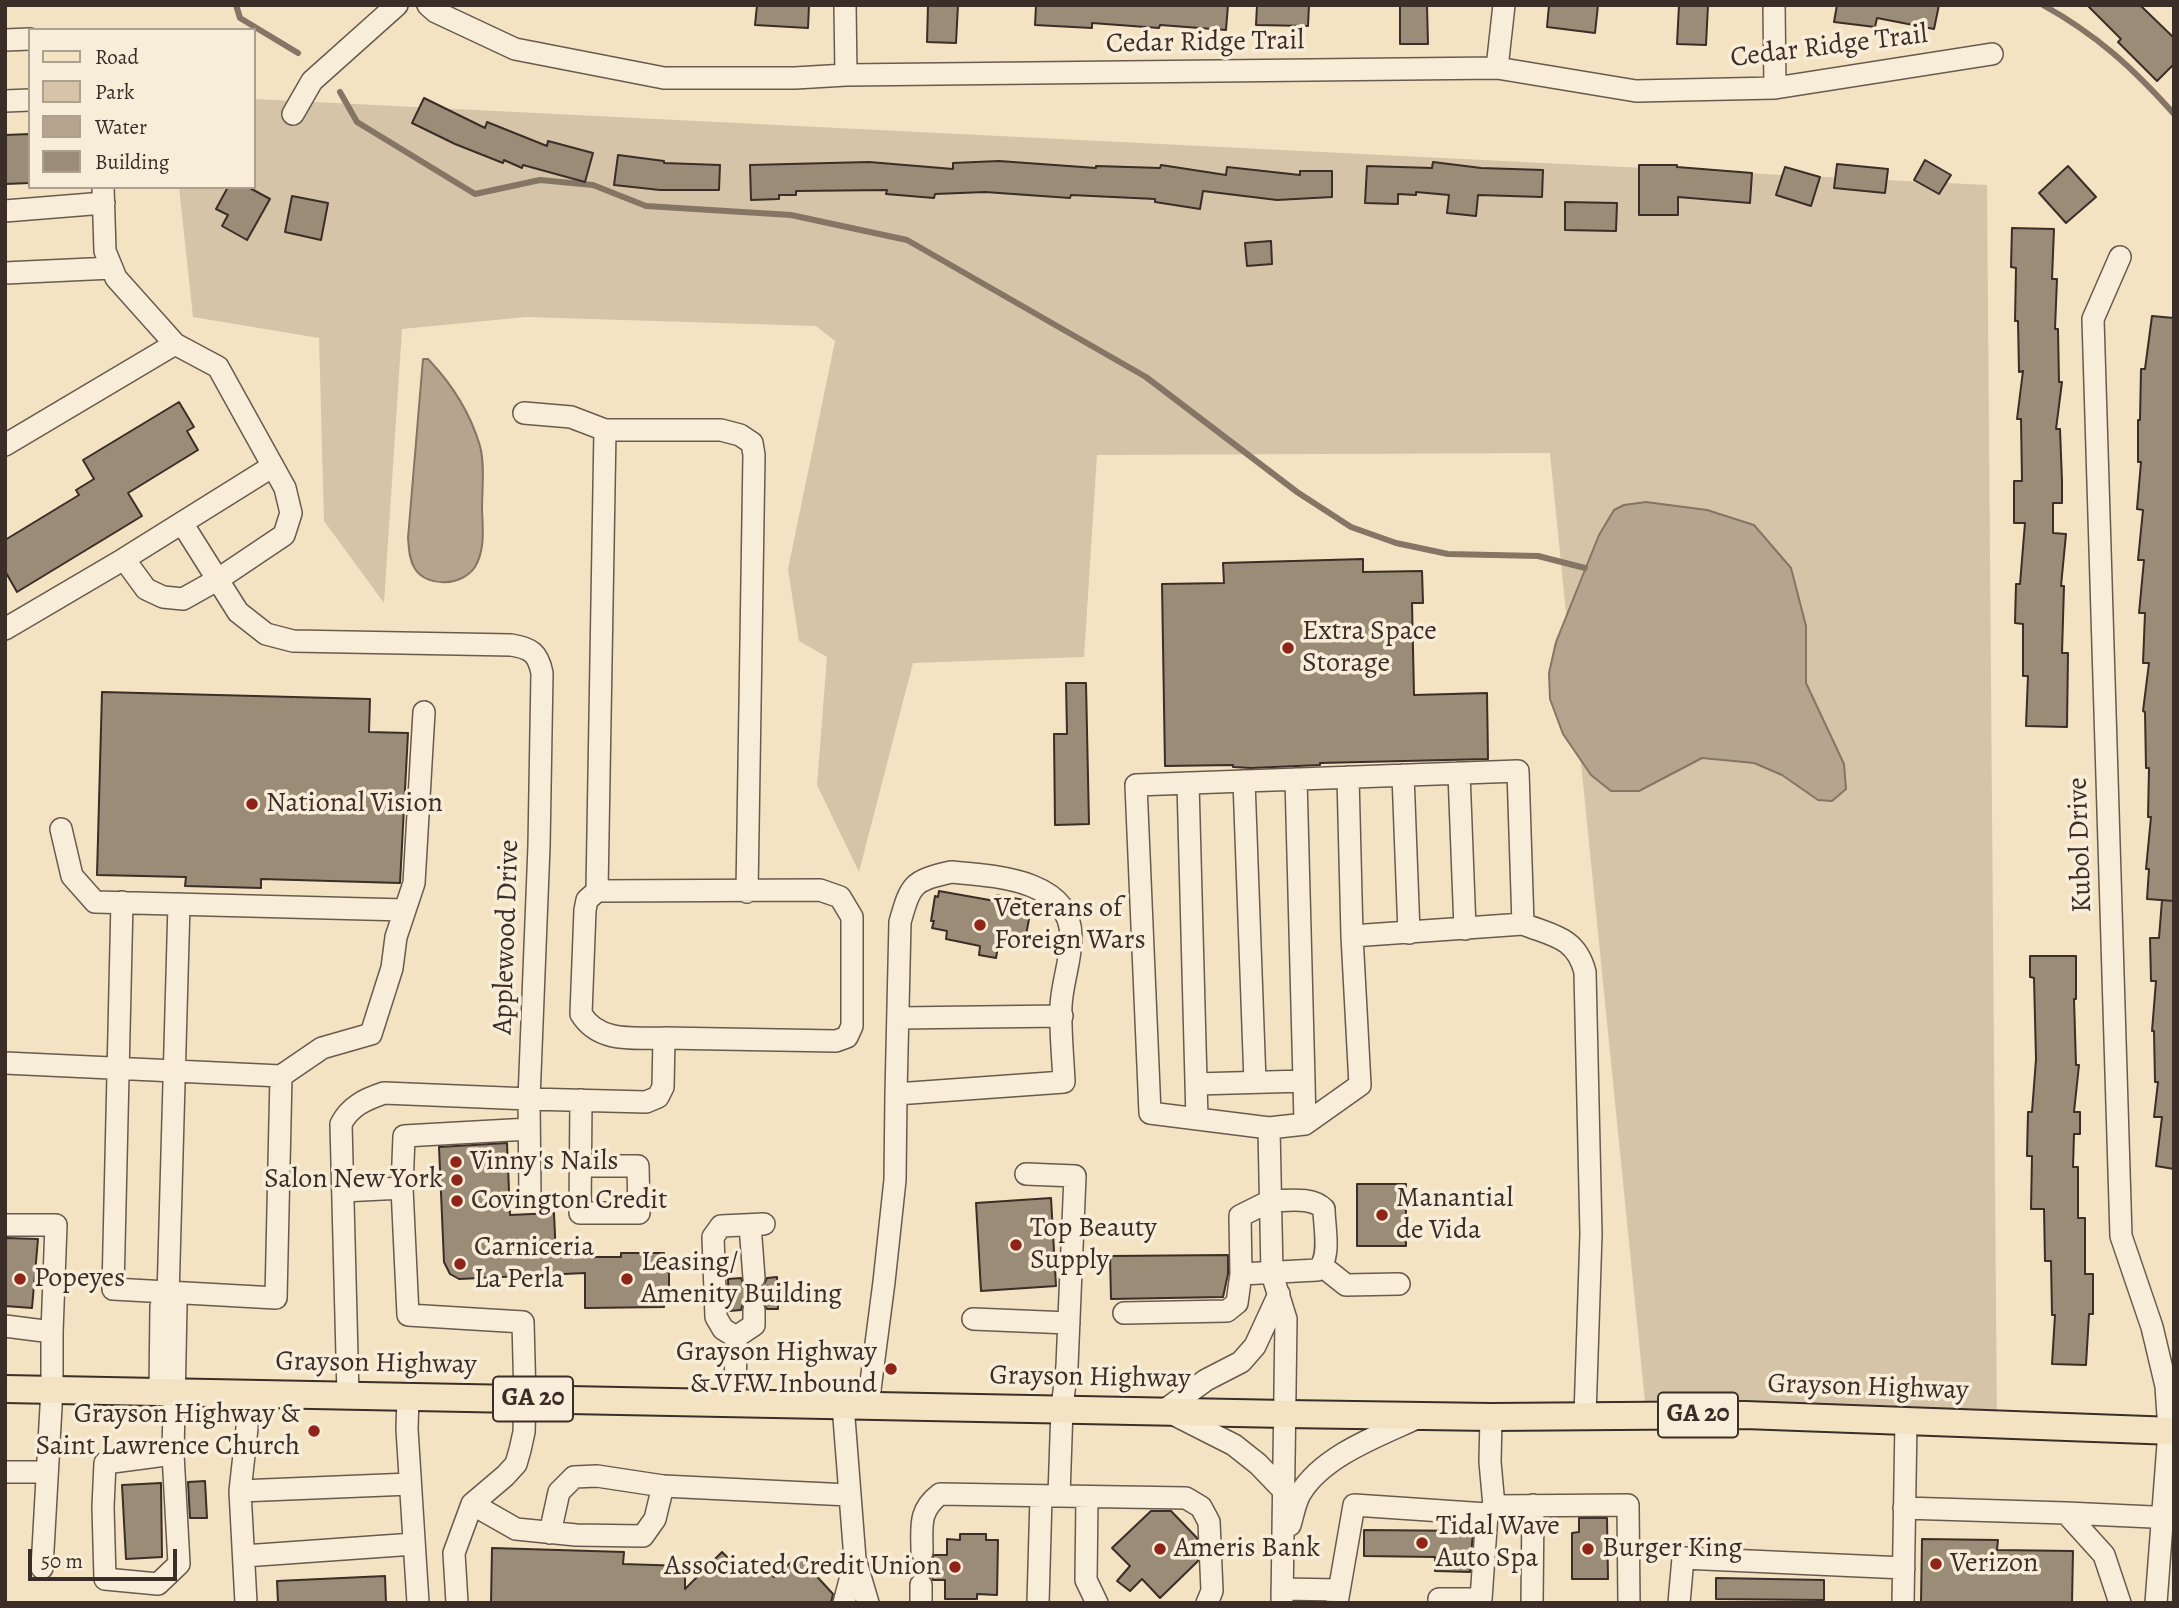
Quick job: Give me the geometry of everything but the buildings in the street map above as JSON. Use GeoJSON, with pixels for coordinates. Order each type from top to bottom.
{"type":"FeatureCollection","features":[{"type":"Feature","properties":{"kind":"main road","name":"Grayson Highway"},"geometry":{"type":"LineString","coordinates":[[5,1389],[1165,1410],[1286,1415],[1745,1415],[2171,1431]]}},
{"type":"Feature","properties":{"kind":"street"},"geometry":{"type":"LineString","coordinates":[[293,114],[312,81],[397,5]]}},
{"type":"Feature","properties":{"kind":"street","name":"Cedar Ridge Trail"},"geometry":{"type":"LineString","coordinates":[[428,5],[436,12],[515,50],[664,78],[1497,68],[1636,91],[1775,88],[1992,54]]}},
{"type":"Feature","properties":{"kind":"street"},"geometry":{"type":"LineString","coordinates":[[845,5],[846,75]]}},
{"type":"Feature","properties":{"kind":"street"},"geometry":{"type":"LineString","coordinates":[[1497,68],[1504,5]]}},
{"type":"Feature","properties":{"kind":"street"},"geometry":{"type":"LineString","coordinates":[[1774,5],[1775,88]]}},
{"type":"Feature","properties":{"kind":"street"},"geometry":{"type":"LineString","coordinates":[[5,40],[28,39]]}},
{"type":"Feature","properties":{"kind":"street"},"geometry":{"type":"LineString","coordinates":[[5,102],[28,100]]}},
{"type":"Feature","properties":{"kind":"street"},"geometry":{"type":"LineString","coordinates":[[5,211],[104,195],[105,251],[116,278],[176,344],[218,367],[285,488],[291,513],[284,535],[217,580],[183,599],[163,597],[146,589],[124,559]]}},
{"type":"Feature","properties":{"kind":"street","name":"Kubol Drive"},"geometry":{"type":"LineString","coordinates":[[2120,257],[2093,319],[2121,1236],[2152,1327],[2166,1386],[2171,1431],[2169,1518],[2156,1603]]}},
{"type":"Feature","properties":{"kind":"street"},"geometry":{"type":"LineString","coordinates":[[5,273],[112,268]]}},
{"type":"Feature","properties":{"kind":"street"},"geometry":{"type":"LineString","coordinates":[[5,445],[176,344]]}},
{"type":"Feature","properties":{"kind":"street"},"geometry":{"type":"LineString","coordinates":[[524,413],[571,417],[605,430],[721,430],[740,435],[752,443],[754,455],[747,892]]}},
{"type":"Feature","properties":{"kind":"street"},"geometry":{"type":"LineString","coordinates":[[597,891],[605,430]]}},
{"type":"Feature","properties":{"kind":"street"},"geometry":{"type":"LineString","coordinates":[[5,628],[124,559],[273,466]]}},
{"type":"Feature","properties":{"kind":"street"},"geometry":{"type":"LineString","coordinates":[[182,523],[217,580]]}},
{"type":"Feature","properties":{"kind":"street","name":"Applewood Drive"},"geometry":{"type":"LineString","coordinates":[[217,580],[238,612],[266,634],[293,641],[511,645],[526,647],[540,660],[539,846],[529,1099]]}},
{"type":"Feature","properties":{"kind":"street"},"geometry":{"type":"LineString","coordinates":[[5,1063],[281,1076],[322,1048],[371,1034],[392,968],[396,937],[414,883],[424,712]]}},
{"type":"Feature","properties":{"kind":"street"},"geometry":{"type":"LineString","coordinates":[[1348,777],[1352,936],[1360,1085],[1305,1124],[1269,1128],[1150,1113],[1136,785],[1348,777],[1518,771],[1523,924]]}},
{"type":"Feature","properties":{"kind":"street"},"geometry":{"type":"LineString","coordinates":[[1460,773],[1465,929]]}},
{"type":"Feature","properties":{"kind":"street"},"geometry":{"type":"LineString","coordinates":[[1403,775],[1409,933]]}},
{"type":"Feature","properties":{"kind":"street"},"geometry":{"type":"LineString","coordinates":[[1296,779],[1305,1124]]}},
{"type":"Feature","properties":{"kind":"street"},"geometry":{"type":"LineString","coordinates":[[1244,781],[1255,1082]]}},
{"type":"Feature","properties":{"kind":"street"},"geometry":{"type":"LineString","coordinates":[[1188,783],[1197,1119]]}},
{"type":"Feature","properties":{"kind":"street"},"geometry":{"type":"LineString","coordinates":[[61,829],[72,876],[96,902],[405,910]]}},
{"type":"Feature","properties":{"kind":"street"},"geometry":{"type":"LineString","coordinates":[[868,1603],[855,1559],[849,1495],[855,1405],[884,1282],[895,1180],[896,1094],[900,922],[908,895],[923,879],[951,872],[995,876],[1044,889],[1065,911],[1072,933],[1070,962],[1061,1005],[1064,1082],[896,1094]]}},
{"type":"Feature","properties":{"kind":"street"},"geometry":{"type":"LineString","coordinates":[[820,890],[839,897],[852,917],[852,1026],[847,1037],[836,1041],[620,1038],[600,1032],[588,1024],[581,1014],[585,910],[587,900],[597,891],[820,890]]}},
{"type":"Feature","properties":{"kind":"street"},"geometry":{"type":"LineString","coordinates":[[122,902],[113,1289],[168,1295],[276,1297],[281,1076]]}},
{"type":"Feature","properties":{"kind":"street"},"geometry":{"type":"LineString","coordinates":[[173,1454],[105,1463],[105,1579],[158,1584],[179,1564],[173,1454],[167,1392],[176,1305],[168,1295],[179,904]]}},
{"type":"Feature","properties":{"kind":"street"},"geometry":{"type":"LineString","coordinates":[[1352,936],[1523,924],[1568,941],[1582,959],[1585,972],[1591,1234],[1585,1416]]}},
{"type":"Feature","properties":{"kind":"street"},"geometry":{"type":"LineString","coordinates":[[898,1018],[1062,1016]]}},
{"type":"Feature","properties":{"kind":"street"},"geometry":{"type":"LineString","coordinates":[[348,1395],[341,1124],[346,1114],[368,1098],[384,1093],[646,1101],[658,1097],[663,1087],[664,1038]]}},
{"type":"Feature","properties":{"kind":"street"},"geometry":{"type":"LineString","coordinates":[[1196,1084],[1304,1081]]}},
{"type":"Feature","properties":{"kind":"street"},"geometry":{"type":"LineString","coordinates":[[529,1099],[530,1198]]}},
{"type":"Feature","properties":{"kind":"street"},"geometry":{"type":"LineString","coordinates":[[581,1100],[581,1166]]}},
{"type":"Feature","properties":{"kind":"street"},"geometry":{"type":"LineString","coordinates":[[1269,1128],[1275,1284],[1286,1319],[1282,1596],[1338,1597],[1354,1505],[1490,1510],[1533,1505],[1628,1505],[1629,1603]]}},
{"type":"Feature","properties":{"kind":"street"},"geometry":{"type":"LineString","coordinates":[[457,1603],[454,1553],[472,1504],[516,1464],[524,1432],[523,1322],[408,1315],[402,1188],[404,1136],[529,1129]]}},
{"type":"Feature","properties":{"kind":"street"},"geometry":{"type":"LineString","coordinates":[[1026,1174],[1075,1177],[1069,1323],[1062,1408],[1038,1603]]}},
{"type":"Feature","properties":{"kind":"street"},"geometry":{"type":"LineString","coordinates":[[343,1191],[402,1188]]}},
{"type":"Feature","properties":{"kind":"street"},"geometry":{"type":"LineString","coordinates":[[1124,1313],[1227,1311],[1237,1303],[1241,1274],[1240,1216],[1270,1201],[1309,1201],[1324,1209],[1326,1256],[1317,1270],[1275,1284],[1241,1274]]}},
{"type":"Feature","properties":{"kind":"street"},"geometry":{"type":"LineString","coordinates":[[736,1337],[723,1329],[716,1317],[713,1237],[721,1226],[757,1224],[754,1278]]}},
{"type":"Feature","properties":{"kind":"street"},"geometry":{"type":"LineString","coordinates":[[5,1225],[57,1225],[52,1389],[42,1568]]}},
{"type":"Feature","properties":{"kind":"street"},"geometry":{"type":"LineString","coordinates":[[1322,1266],[1346,1285],[1399,1284]]}},
{"type":"Feature","properties":{"kind":"street"},"geometry":{"type":"LineString","coordinates":[[1275,1284],[1255,1346],[1241,1362],[1206,1380],[1165,1410],[1234,1446],[1258,1464],[1284,1491]]}},
{"type":"Feature","properties":{"kind":"street"},"geometry":{"type":"LineString","coordinates":[[736,1337],[754,1325],[754,1310]]}},
{"type":"Feature","properties":{"kind":"street"},"geometry":{"type":"LineString","coordinates":[[973,1319],[1069,1323]]}},
{"type":"Feature","properties":{"kind":"street"},"geometry":{"type":"LineString","coordinates":[[5,1326],[52,1332]]}},
{"type":"Feature","properties":{"kind":"street"},"geometry":{"type":"LineString","coordinates":[[735,1403],[736,1337]]}},
{"type":"Feature","properties":{"kind":"street"},"geometry":{"type":"LineString","coordinates":[[246,1394],[247,1428],[240,1491],[246,1603]]}},
{"type":"Feature","properties":{"kind":"street"},"geometry":{"type":"LineString","coordinates":[[408,1397],[407,1429],[418,1603]]}},
{"type":"Feature","properties":{"kind":"street"},"geometry":{"type":"LineString","coordinates":[[1283,1550],[1300,1494],[1320,1472],[1356,1446],[1420,1416]]}},
{"type":"Feature","properties":{"kind":"street"},"geometry":{"type":"LineString","coordinates":[[1439,1603],[1439,1599],[1481,1601],[1490,1510],[1491,1417]]}},
{"type":"Feature","properties":{"kind":"street"},"geometry":{"type":"LineString","coordinates":[[1903,1603],[1906,1421]]}},
{"type":"Feature","properties":{"kind":"street"},"geometry":{"type":"LineString","coordinates":[[5,1472],[46,1472]]}},
{"type":"Feature","properties":{"kind":"street"},"geometry":{"type":"LineString","coordinates":[[550,1533],[559,1492],[574,1477],[597,1476],[663,1486],[849,1495]]}},
{"type":"Feature","properties":{"kind":"street"},"geometry":{"type":"LineString","coordinates":[[240,1491],[410,1483]]}},
{"type":"Feature","properties":{"kind":"street"},"geometry":{"type":"LineString","coordinates":[[472,1504],[516,1529],[550,1533],[643,1536],[655,1519],[663,1486]]}},
{"type":"Feature","properties":{"kind":"street"},"geometry":{"type":"LineString","coordinates":[[922,1552],[922,1519],[929,1503],[940,1494],[1185,1498],[1201,1507],[1209,1522],[1212,1591],[1207,1603]]}},
{"type":"Feature","properties":{"kind":"street"},"geometry":{"type":"LineString","coordinates":[[1087,1498],[1086,1580],[1097,1603]]}},
{"type":"Feature","properties":{"kind":"street"},"geometry":{"type":"LineString","coordinates":[[1532,1603],[1533,1505]]}},
{"type":"Feature","properties":{"kind":"street"},"geometry":{"type":"LineString","coordinates":[[1904,1508],[2169,1518]]}},
{"type":"Feature","properties":{"kind":"street"},"geometry":{"type":"LineString","coordinates":[[2066,1513],[2104,1555],[2120,1603]]}},
{"type":"Feature","properties":{"kind":"street"},"geometry":{"type":"LineString","coordinates":[[244,1556],[414,1545]]}},
{"type":"Feature","properties":{"kind":"street"},"geometry":{"type":"LineString","coordinates":[[1679,1603],[1683,1558],[1904,1568]]}},
{"type":"Feature","properties":{"kind":"street"},"geometry":{"type":"LineString","coordinates":[[844,1603],[855,1559]]}},
{"type":"Feature","properties":{"kind":"green space"},"geometry":{"type":"Polygon","coordinates":[[[256,99],[1987,185],[1997,1427],[1646,1412],[1550,453],[1097,455],[1084,657],[913,663],[859,872],[817,785],[827,657],[799,641],[788,569],[835,341],[816,326],[526,317],[402,329],[384,603],[324,521],[319,338],[193,317],[179,189],[256,189],[256,99]]]}},
{"type":"Feature","properties":{"kind":"water"},"geometry":{"type":"Polygon","coordinates":[[[423,359],[428,359],[437,369],[459,399],[480,446],[483,477],[482,547],[475,567],[454,581],[436,582],[428,579],[415,569],[410,558],[408,538],[423,359]]]}},
{"type":"Feature","properties":{"kind":"water"},"geometry":{"type":"Polygon","coordinates":[[[1646,502],[1707,510],[1754,525],[1791,568],[1806,626],[1806,683],[1844,764],[1846,789],[1832,801],[1818,800],[1782,775],[1754,763],[1702,758],[1639,791],[1611,791],[1591,775],[1563,734],[1550,699],[1549,673],[1556,642],[1599,535],[1614,510],[1624,505],[1646,502]]]}},
{"type":"Feature","properties":{"kind":"waterway"},"geometry":{"type":"LineString","coordinates":[[236,5],[240,18],[298,53]]}},
{"type":"Feature","properties":{"kind":"waterway"},"geometry":{"type":"LineString","coordinates":[[2043,5],[2080,28],[2113,54],[2174,114]]}},
{"type":"Feature","properties":{"kind":"waterway"},"geometry":{"type":"LineString","coordinates":[[340,92],[357,122],[475,194],[540,180],[593,185],[646,206],[791,215],[907,240],[1146,377],[1297,492],[1351,527],[1396,543],[1448,554],[1538,556],[1585,568]]}},
{"type":"Feature","properties":{"kind":"tunnel"},"geometry":{"type":"LineString","coordinates":[[754,1278],[754,1310]]}},
{"type":"Feature","properties":{"kind":"tunnel"},"geometry":{"type":"LineString","coordinates":[[921,1585],[922,1552]]}},
{"type":"Feature","properties":{"kind":"place","name":"Extra Space Storage"},"geometry":{"type":"Point","coordinates":[1288,648]}},
{"type":"Feature","properties":{"kind":"place","name":"National Vision"},"geometry":{"type":"Point","coordinates":[252,804]}},
{"type":"Feature","properties":{"kind":"place","name":"Veterans of Foreign Wars"},"geometry":{"type":"Point","coordinates":[980,925]}},
{"type":"Feature","properties":{"kind":"place","name":"Vinny's Nails"},"geometry":{"type":"Point","coordinates":[456,1162]}},
{"type":"Feature","properties":{"kind":"place","name":"Salon New York"},"geometry":{"type":"Point","coordinates":[457,1180]}},
{"type":"Feature","properties":{"kind":"place","name":"Covington Credit"},"geometry":{"type":"Point","coordinates":[457,1201]}},
{"type":"Feature","properties":{"kind":"place","name":"Manantial de Vida"},"geometry":{"type":"Point","coordinates":[1382,1215]}},
{"type":"Feature","properties":{"kind":"place","name":"Top Beauty Supply"},"geometry":{"type":"Point","coordinates":[1016,1245]}},
{"type":"Feature","properties":{"kind":"place","name":"Carniceria La Perla"},"geometry":{"type":"Point","coordinates":[460,1264]}},
{"type":"Feature","properties":{"kind":"place","name":"Popeyes"},"geometry":{"type":"Point","coordinates":[20,1279]}},
{"type":"Feature","properties":{"kind":"place","name":"Leasing/ Amenity Building"},"geometry":{"type":"Point","coordinates":[627,1279]}},
{"type":"Feature","properties":{"kind":"place","name":"Grayson Highway & VFW Inbound"},"geometry":{"type":"Point","coordinates":[891,1369]}},
{"type":"Feature","properties":{"kind":"place","name":"Grayson Highway & Saint Lawrence Church"},"geometry":{"type":"Point","coordinates":[314,1431]}},
{"type":"Feature","properties":{"kind":"place","name":"Tidal Wave Auto Spa"},"geometry":{"type":"Point","coordinates":[1422,1543]}},
{"type":"Feature","properties":{"kind":"place","name":"Ameris Bank"},"geometry":{"type":"Point","coordinates":[1160,1549]}},
{"type":"Feature","properties":{"kind":"place","name":"Burger King"},"geometry":{"type":"Point","coordinates":[1588,1549]}},
{"type":"Feature","properties":{"kind":"place","name":"Verizon"},"geometry":{"type":"Point","coordinates":[1936,1564]}},
{"type":"Feature","properties":{"kind":"place","name":"Associated Credit Union"},"geometry":{"type":"Point","coordinates":[955,1567]}}]}
